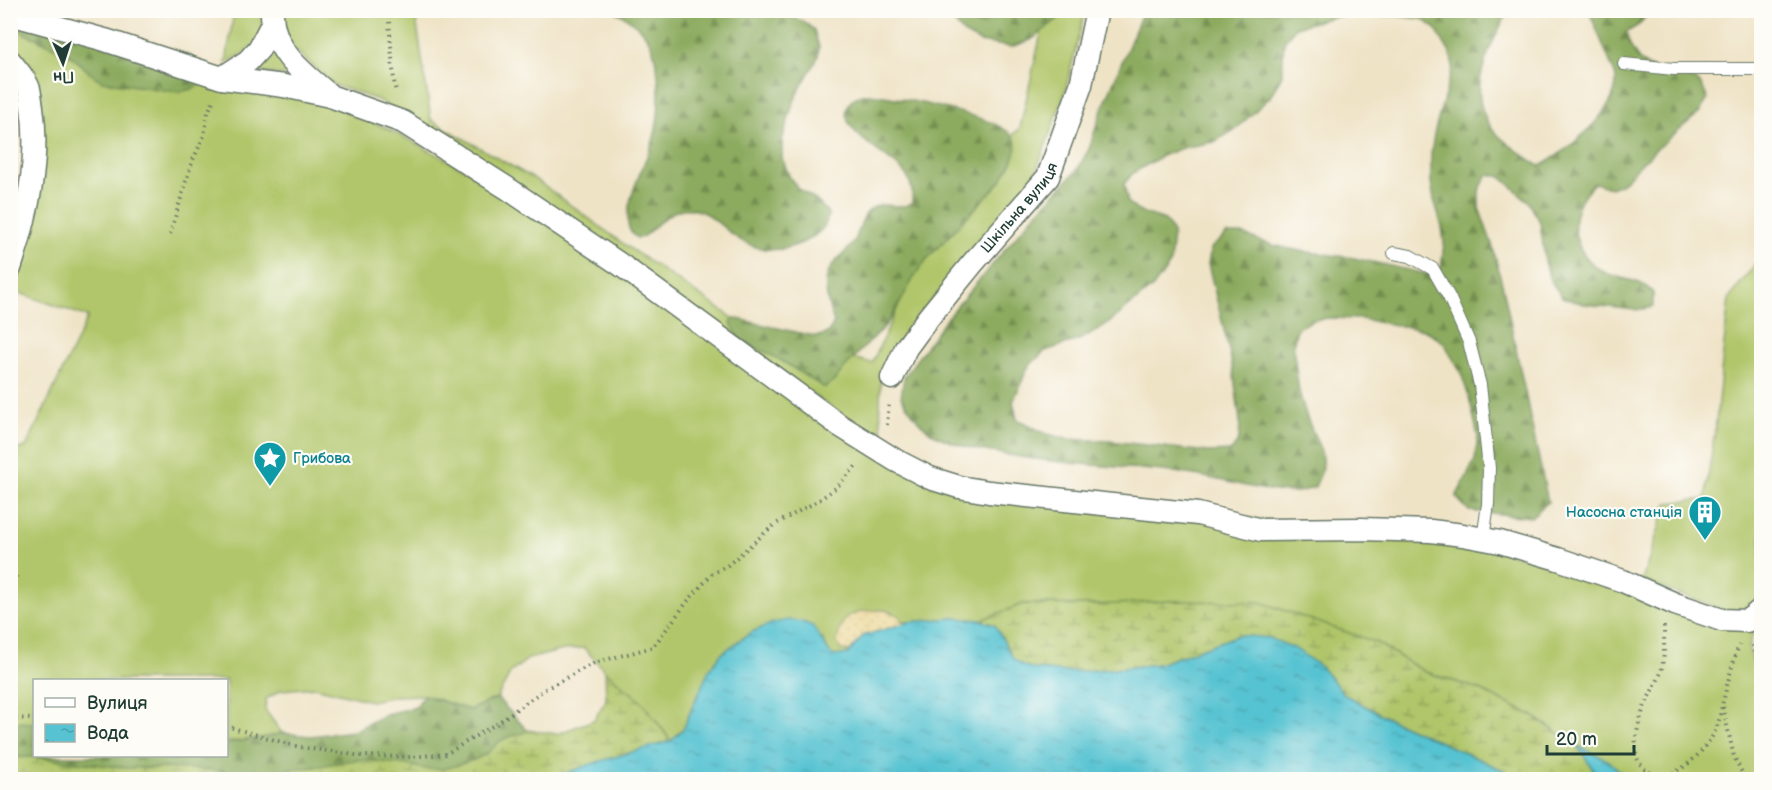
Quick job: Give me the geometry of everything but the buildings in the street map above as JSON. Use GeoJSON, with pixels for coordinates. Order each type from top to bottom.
{"type":"FeatureCollection","features":[{"type":"Feature","properties":{"kind":"street","name":"Шкільна вулиця"},"geometry":{"type":"LineString","coordinates":[[892,378],[906,348],[928,318],[1048,177],[1081,85],[1096,10]]}},
{"type":"Feature","properties":{"kind":"street"},"geometry":{"type":"LineString","coordinates":[[10,14],[105,40],[222,78],[284,86],[330,96],[403,122],[507,188],[621,265],[838,425],[895,460],[930,478],[959,487],[989,492],[1198,514],[1261,530],[1431,531],[1483,539],[1558,559],[1623,581],[1658,597],[1722,620],[1754,615]]}},
{"type":"Feature","properties":{"kind":"street"},"geometry":{"type":"LineString","coordinates":[[272,17],[283,50],[301,72],[330,96]]}},
{"type":"Feature","properties":{"kind":"street"},"geometry":{"type":"LineString","coordinates":[[222,78],[248,61],[259,49],[272,17]]}},
{"type":"Feature","properties":{"kind":"street"},"geometry":{"type":"LineString","coordinates":[[10,62],[28,87],[34,120],[34,159],[28,199],[18,247],[10,268]]}},
{"type":"Feature","properties":{"kind":"lane"},"geometry":{"type":"LineString","coordinates":[[1624,64],[1674,69],[1761,69]]}},
{"type":"Feature","properties":{"kind":"lane"},"geometry":{"type":"LineString","coordinates":[[1394,253],[1410,256],[1433,269],[1449,297],[1469,342],[1480,385],[1488,468],[1488,504],[1483,539]]}},
{"type":"Feature","properties":{"kind":"path"},"geometry":{"type":"LineString","coordinates":[[388,10],[394,81],[403,122]]}},
{"type":"Feature","properties":{"kind":"path"},"geometry":{"type":"LineString","coordinates":[[170,234],[192,162],[204,136],[208,112],[222,78]]}},
{"type":"Feature","properties":{"kind":"path"},"geometry":{"type":"LineString","coordinates":[[228,727],[299,747],[352,754],[409,757],[446,754],[496,724],[545,689],[594,663],[653,647],[687,602],[712,574],[728,565],[774,525],[819,500],[837,487],[858,465],[862,455],[880,450],[887,430],[892,378]]}},
{"type":"Feature","properties":{"kind":"path"},"geometry":{"type":"LineString","coordinates":[[10,587],[16,581],[16,572]]}},
{"type":"Feature","properties":{"kind":"path"},"geometry":{"type":"LineString","coordinates":[[1658,597],[1664,618],[1664,656],[1661,672],[1646,702],[1639,726],[1636,754],[1640,764],[1648,772],[1659,776],[1677,772],[1693,760],[1716,729],[1722,704],[1754,615]]}},
{"type":"Feature","properties":{"kind":"path"},"geometry":{"type":"LineString","coordinates":[[1722,704],[1734,757],[1746,780]]}},
{"type":"Feature","properties":{"kind":"path"},"geometry":{"type":"LineString","coordinates":[[10,718],[33,719]]}},
{"type":"Feature","properties":{"kind":"green space"},"geometry":{"type":"Polygon","coordinates":[[[10,11],[105,29],[190,56],[205,82],[192,89],[178,92],[102,81],[68,54],[11,27],[10,11]]]}},
{"type":"Feature","properties":{"kind":"green space"},"geometry":{"type":"Polygon","coordinates":[[[234,11],[264,11],[264,22],[256,44],[244,54],[226,63],[234,11]]]}},
{"type":"Feature","properties":{"kind":"green space"},"geometry":{"type":"Polygon","coordinates":[[[281,11],[415,11],[431,120],[536,180],[628,247],[806,367],[844,356],[872,363],[926,245],[962,187],[1020,128],[1046,11],[1085,11],[1065,93],[1034,177],[905,333],[881,372],[882,438],[880,441],[428,129],[378,100],[334,85],[286,42],[281,11]]]}},
{"type":"Feature","properties":{"kind":"green space"},"geometry":{"type":"Polygon","coordinates":[[[615,11],[779,11],[804,22],[814,30],[819,47],[818,57],[797,94],[791,110],[782,141],[782,158],[790,178],[799,189],[817,201],[828,213],[827,221],[821,231],[792,247],[762,248],[743,242],[705,214],[683,209],[677,210],[642,237],[637,238],[630,231],[629,206],[656,130],[659,90],[656,63],[649,41],[634,23],[615,11]]]}},
{"type":"Feature","properties":{"kind":"green space"},"geometry":{"type":"Polygon","coordinates":[[[945,11],[1063,11],[1060,17],[1031,40],[1011,47],[980,42],[963,33],[945,11]]]}},
{"type":"Feature","properties":{"kind":"green space"},"geometry":{"type":"Polygon","coordinates":[[[1143,11],[1508,11],[1486,57],[1479,89],[1481,105],[1487,120],[1498,135],[1539,166],[1562,152],[1588,130],[1608,104],[1614,91],[1615,75],[1589,11],[1650,11],[1639,25],[1627,32],[1635,54],[1650,67],[1695,80],[1702,86],[1708,99],[1699,113],[1655,150],[1621,184],[1611,188],[1595,183],[1578,206],[1575,231],[1584,255],[1606,273],[1638,282],[1646,287],[1653,293],[1653,307],[1635,310],[1584,304],[1562,297],[1550,280],[1540,222],[1528,201],[1501,177],[1488,174],[1479,191],[1479,208],[1492,244],[1504,292],[1548,502],[1531,517],[1469,511],[1456,497],[1475,460],[1478,436],[1461,373],[1444,343],[1425,330],[1361,319],[1313,320],[1297,328],[1293,346],[1299,392],[1321,451],[1323,468],[1315,487],[1302,491],[1283,492],[1180,473],[1047,461],[1003,454],[954,443],[923,426],[901,397],[904,377],[946,319],[1031,219],[1077,170],[1089,149],[1100,115],[1143,11]],[[1349,15],[1296,27],[1284,41],[1282,75],[1270,97],[1236,129],[1214,142],[1182,148],[1162,156],[1133,173],[1124,184],[1128,203],[1138,211],[1165,220],[1173,233],[1170,264],[1154,286],[1109,323],[1081,339],[1045,351],[1028,367],[1013,402],[1017,419],[1044,433],[1067,439],[1110,441],[1209,452],[1232,451],[1239,439],[1240,421],[1229,350],[1208,264],[1211,248],[1227,234],[1242,234],[1272,245],[1354,258],[1427,274],[1441,268],[1444,243],[1431,182],[1431,155],[1434,134],[1453,66],[1450,53],[1435,28],[1422,19],[1349,15]]]}},
{"type":"Feature","properties":{"kind":"green space"},"geometry":{"type":"Polygon","coordinates":[[[11,21],[337,107],[384,127],[467,170],[934,485],[1464,541],[1757,621],[1749,648],[1754,668],[1761,669],[1761,779],[1629,779],[1607,760],[1578,746],[1531,715],[1478,689],[1425,672],[1375,642],[1095,605],[1023,604],[981,620],[953,618],[909,622],[900,621],[893,612],[877,610],[841,650],[851,651],[839,656],[834,656],[829,652],[822,638],[752,632],[721,654],[696,698],[683,729],[671,741],[642,702],[605,671],[584,648],[563,650],[528,659],[511,672],[497,698],[469,710],[424,695],[394,696],[371,701],[315,687],[281,690],[266,699],[265,710],[282,733],[228,743],[228,679],[33,679],[33,723],[11,722],[10,451],[26,447],[88,317],[11,290],[11,279],[42,124],[11,53],[11,21]]]}},
{"type":"Feature","properties":{"kind":"green space"},"geometry":{"type":"Polygon","coordinates":[[[271,34],[305,79],[245,70],[271,34]]]}},
{"type":"Feature","properties":{"kind":"green space"},"geometry":{"type":"Polygon","coordinates":[[[869,94],[948,109],[992,123],[1007,131],[1015,140],[1016,150],[1000,182],[926,260],[885,326],[834,381],[823,387],[777,358],[743,341],[738,337],[731,323],[732,320],[738,319],[813,336],[826,334],[834,322],[826,287],[827,276],[832,266],[852,245],[865,216],[872,208],[881,205],[904,206],[912,202],[908,178],[903,171],[865,141],[849,123],[846,113],[849,104],[858,96],[869,94]]]}},
{"type":"Feature","properties":{"kind":"green space"},"geometry":{"type":"Polygon","coordinates":[[[1761,257],[1761,596],[1750,608],[1734,614],[1642,581],[1667,503],[1705,499],[1729,298],[1761,257]]]}},
{"type":"Feature","properties":{"kind":"green space"},"geometry":{"type":"Polygon","coordinates":[[[1170,601],[1260,602],[1375,642],[1425,672],[1478,689],[1531,715],[1578,746],[1599,779],[1523,779],[1389,719],[1345,695],[1321,667],[1239,635],[1159,664],[1067,672],[1034,669],[1022,665],[1013,658],[995,626],[981,620],[1023,604],[1095,605],[1170,601]]]}},
{"type":"Feature","properties":{"kind":"green space"},"geometry":{"type":"Polygon","coordinates":[[[605,671],[642,702],[671,741],[549,780],[37,780],[11,777],[11,758],[32,757],[127,768],[195,769],[237,773],[315,767],[361,760],[426,769],[445,769],[474,760],[488,753],[499,742],[527,730],[557,734],[594,720],[606,700],[605,671]]]}},
{"type":"Feature","properties":{"kind":"green space"},"geometry":{"type":"Polygon","coordinates":[[[424,695],[469,710],[497,698],[527,730],[499,742],[488,753],[474,760],[445,769],[426,770],[401,764],[361,760],[315,767],[237,773],[195,769],[127,768],[32,757],[11,758],[10,722],[33,723],[33,757],[228,757],[228,743],[282,733],[310,736],[354,731],[386,714],[416,707],[424,695]]]}},
{"type":"Feature","properties":{"kind":"sand"},"geometry":{"type":"Polygon","coordinates":[[[886,610],[900,616],[901,621],[909,622],[863,636],[851,651],[841,650],[837,643],[840,628],[846,617],[862,611],[886,610]]]}},
{"type":"Feature","properties":{"kind":"water"},"geometry":{"type":"Polygon","coordinates":[[[953,618],[981,620],[995,625],[1013,658],[1022,665],[1034,669],[1067,672],[1159,664],[1239,635],[1269,638],[1294,648],[1321,667],[1345,695],[1389,719],[1523,779],[549,779],[597,762],[671,741],[683,729],[709,670],[721,654],[752,632],[773,623],[789,620],[813,626],[829,652],[834,656],[848,654],[863,636],[909,622],[953,618]]]}},
{"type":"Feature","properties":{"kind":"water"},"geometry":{"type":"Polygon","coordinates":[[[1578,746],[1607,760],[1629,779],[1599,779],[1578,746]]]}},
{"type":"Feature","properties":{"kind":"place","name":"Грибова"},"geometry":{"type":"Point","coordinates":[270,487]}},
{"type":"Feature","properties":{"kind":"place","name":"Насосна станція"},"geometry":{"type":"Point","coordinates":[1705,541]}}]}
